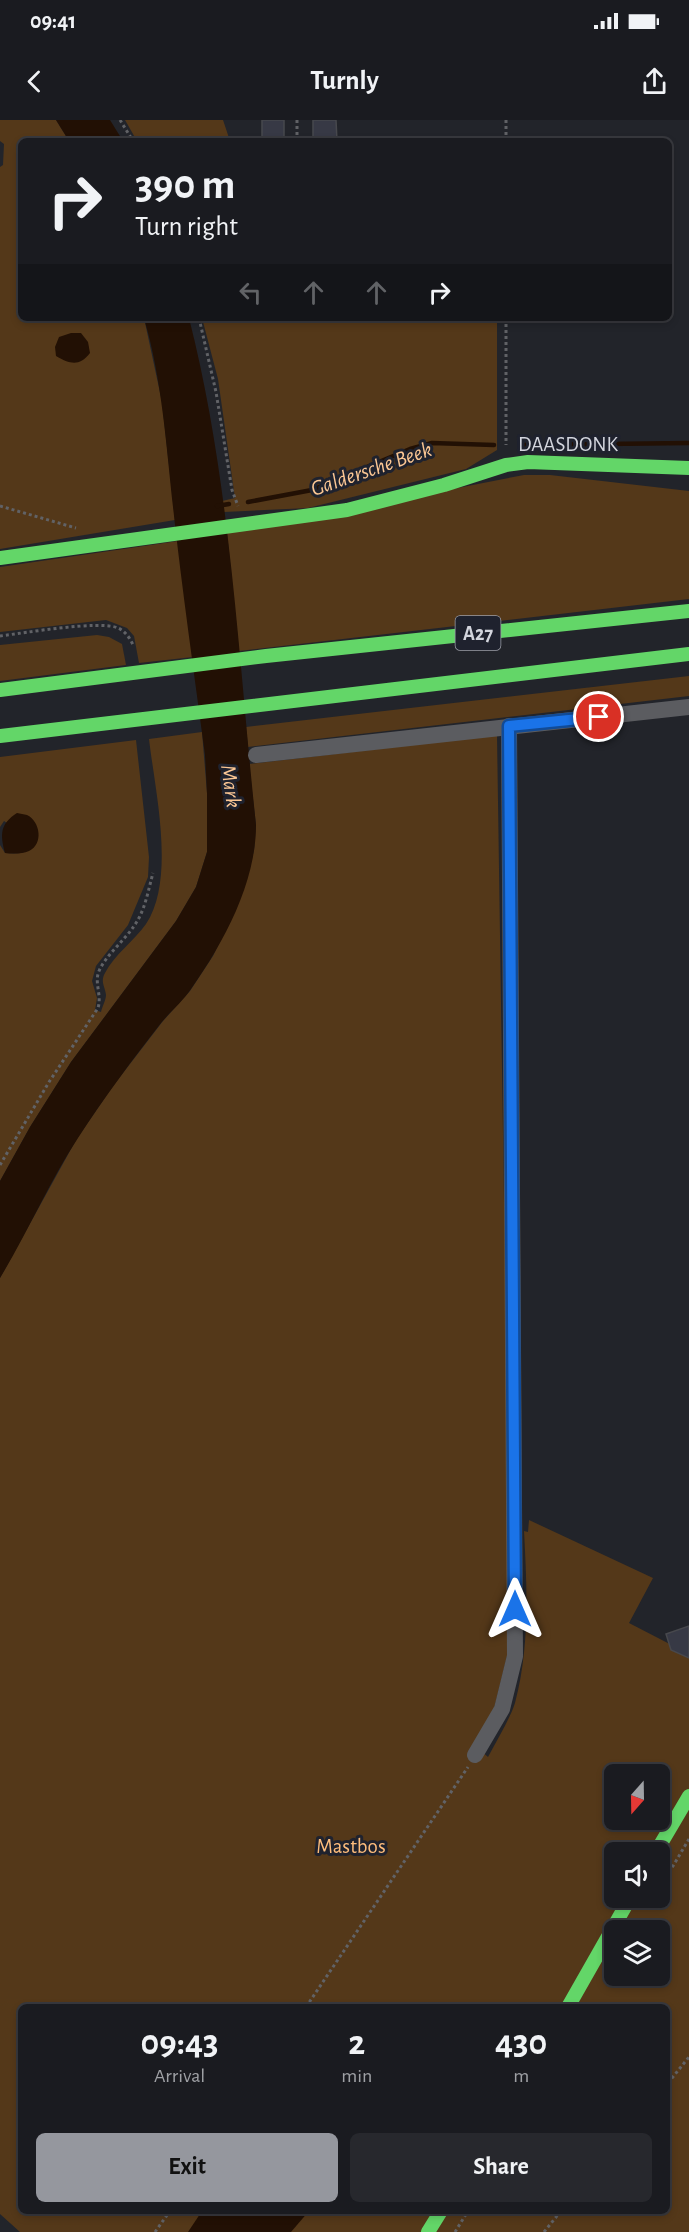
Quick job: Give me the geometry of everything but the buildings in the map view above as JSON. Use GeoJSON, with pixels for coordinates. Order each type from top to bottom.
{"type":"FeatureCollection","features":[{"type":"Feature","properties":{"kind":"main road","name":"DAASDONK"},"geometry":{"type":"LineString","coordinates":[[0,558],[347,510],[444,485],[507,465],[528,462],[689,468]]}},
{"type":"Feature","properties":{"kind":"main road","name":"A27"},"geometry":{"type":"LineString","coordinates":[[0,690],[267,656],[689,610]]}},
{"type":"Feature","properties":{"kind":"main road","name":"A27"},"geometry":{"type":"LineString","coordinates":[[0,736],[689,654]]}},
{"type":"Feature","properties":{"kind":"main road"},"geometry":{"type":"LineString","coordinates":[[662,1842],[689,1796]]}},
{"type":"Feature","properties":{"kind":"main road"},"geometry":{"type":"LineString","coordinates":[[569,2004],[624,1908]]}},
{"type":"Feature","properties":{"kind":"main road"},"geometry":{"type":"LineString","coordinates":[[428,2232],[439,2214]]}},
{"type":"Feature","properties":{"kind":"street"},"geometry":{"type":"LineString","coordinates":[[256,754],[689,707]]}},
{"type":"Feature","properties":{"kind":"street"},"geometry":{"type":"LineString","coordinates":[[476,1755],[502,1709],[515,1656],[509,726]]}},
{"type":"Feature","properties":{"kind":"path"},"geometry":{"type":"LineString","coordinates":[[120,120],[131,138]]}},
{"type":"Feature","properties":{"kind":"path"},"geometry":{"type":"LineString","coordinates":[[297,120],[297,138]]}},
{"type":"Feature","properties":{"kind":"path"},"geometry":{"type":"LineString","coordinates":[[506,120],[506,138]]}},
{"type":"Feature","properties":{"kind":"path"},"geometry":{"type":"LineString","coordinates":[[200,321],[241,526]]}},
{"type":"Feature","properties":{"kind":"path"},"geometry":{"type":"LineString","coordinates":[[506,321],[507,465]]}},
{"type":"Feature","properties":{"kind":"path"},"geometry":{"type":"LineString","coordinates":[[0,506],[82,530],[99,544]]}},
{"type":"Feature","properties":{"kind":"path"},"geometry":{"type":"LineString","coordinates":[[0,636],[101,624],[118,628],[124,632],[130,638],[132,645]]}},
{"type":"Feature","properties":{"kind":"path"},"geometry":{"type":"LineString","coordinates":[[0,1165],[49,1082],[95,1015],[100,1002],[98,973],[136,923],[144,906],[153,873]]}},
{"type":"Feature","properties":{"kind":"path"},"geometry":{"type":"LineString","coordinates":[[308,2004],[476,1755]]}},
{"type":"Feature","properties":{"kind":"path"},"geometry":{"type":"LineString","coordinates":[[670,1871],[689,1839]]}},
{"type":"Feature","properties":{"kind":"path"},"geometry":{"type":"LineString","coordinates":[[670,2081],[689,2057]]}},
{"type":"Feature","properties":{"kind":"path"},"geometry":{"type":"LineString","coordinates":[[155,2232],[168,2214]]}},
{"type":"Feature","properties":{"kind":"path"},"geometry":{"type":"LineString","coordinates":[[455,2232],[466,2214]]}},
{"type":"Feature","properties":{"kind":"path"},"geometry":{"type":"LineString","coordinates":[[544,2232],[559,2214]]}},
{"type":"Feature","properties":{"kind":"green space"},"geometry":{"type":"Polygon","coordinates":[[[0,120],[56,120],[67,138],[18,138],[18,321],[145,321],[162,402],[175,520],[0,549],[0,167],[3,165],[4,144],[0,141],[0,120]]]}},
{"type":"Feature","properties":{"kind":"green space"},"geometry":{"type":"Polygon","coordinates":[[[125,120],[223,120],[229,138],[135,138],[125,120]]]}},
{"type":"Feature","properties":{"kind":"green space"},"geometry":{"type":"Polygon","coordinates":[[[203,321],[497,321],[497,450],[466,469],[308,508],[224,512],[222,501],[235,498],[218,379],[203,321]]]}},
{"type":"Feature","properties":{"kind":"green space"},"geometry":{"type":"Polygon","coordinates":[[[524,475],[550,475],[689,491],[689,599],[239,651],[227,533],[524,475]]]}},
{"type":"Feature","properties":{"kind":"green space"},"geometry":{"type":"Polygon","coordinates":[[[178,541],[193,657],[139,663],[134,636],[127,628],[106,620],[0,632],[0,567],[178,541]]]}},
{"type":"Feature","properties":{"kind":"green space"},"geometry":{"type":"Polygon","coordinates":[[[97,635],[109,637],[122,644],[126,665],[0,681],[0,645],[97,635]]]}},
{"type":"Feature","properties":{"kind":"green space"},"geometry":{"type":"Polygon","coordinates":[[[689,676],[689,696],[248,747],[246,727],[689,676]]]}},
{"type":"Feature","properties":{"kind":"green space"},"geometry":{"type":"Polygon","coordinates":[[[202,732],[207,793],[207,852],[196,887],[176,921],[71,1062],[30,1127],[0,1181],[0,845],[5,853],[19,853],[31,849],[37,842],[4,821],[0,827],[0,757],[136,740],[149,857],[148,877],[128,925],[96,966],[92,981],[97,998],[95,1010],[101,1012],[106,997],[103,982],[105,973],[146,924],[155,905],[160,883],[161,834],[149,739],[202,732]]]}},
{"type":"Feature","properties":{"kind":"green space","name":"Mastbos"},"geometry":{"type":"Polygon","coordinates":[[[497,735],[510,1603],[508,1652],[493,1713],[475,1746],[488,1757],[515,1703],[525,1639],[524,1531],[528,1532],[529,1520],[653,1578],[629,1623],[689,1654],[689,2232],[20,2232],[0,2214],[0,1278],[76,1140],[113,1086],[163,1021],[190,991],[213,956],[237,906],[254,851],[256,825],[249,764],[497,735]]]}},
{"type":"Feature","properties":{"kind":"water"},"geometry":{"type":"Polygon","coordinates":[[[56,120],[110,120],[121,138],[67,138],[56,120]]]}},
{"type":"Feature","properties":{"kind":"water","name":"Mark"},"geometry":{"type":"Polygon","coordinates":[[[145,321],[190,321],[215,443],[232,570],[256,825],[255,847],[236,911],[215,952],[188,993],[139,1051],[78,1138],[0,1278],[0,1181],[30,1127],[71,1062],[176,921],[196,887],[207,852],[205,755],[180,569],[163,412],[145,321]]]}},
{"type":"Feature","properties":{"kind":"water"},"geometry":{"type":"Polygon","coordinates":[[[81,333],[88,342],[90,353],[74,363],[56,356],[55,347],[59,337],[81,333]]]}},
{"type":"Feature","properties":{"kind":"water"},"geometry":{"type":"Polygon","coordinates":[[[17,813],[27,815],[35,822],[38,833],[37,843],[34,848],[26,852],[5,853],[2,840],[4,825],[17,813]]]}},
{"type":"Feature","properties":{"kind":"water"},"geometry":{"type":"Polygon","coordinates":[[[200,2214],[306,2214],[291,2232],[188,2232],[200,2214]]]}},
{"type":"Feature","properties":{"kind":"waterway","name":"Galdersche Beek"},"geometry":{"type":"LineString","coordinates":[[248,502],[312,490],[410,449],[432,443],[494,445]]}},
{"type":"Feature","properties":{"kind":"waterway","name":"Galdersche Beek"},"geometry":{"type":"LineString","coordinates":[[520,445],[689,443]]}},
{"type":"Feature","properties":{"kind":"waterway","name":"Galdersche Beek"},"geometry":{"type":"LineString","coordinates":[[217,506],[229,504]]}},
{"type":"Feature","properties":{"kind":"traffic: fast"},"geometry":{"type":"LineString","coordinates":[[0,558],[347,510],[444,485],[506,465],[528,462],[689,468]]}},
{"type":"Feature","properties":{"kind":"traffic: fast"},"geometry":{"type":"LineString","coordinates":[[0,690],[266,656],[689,611]]}},
{"type":"Feature","properties":{"kind":"traffic: fast"},"geometry":{"type":"LineString","coordinates":[[0,736],[689,654]]}},
{"type":"Feature","properties":{"kind":"traffic: fast"},"geometry":{"type":"LineString","coordinates":[[662,1842],[689,1796]]}},
{"type":"Feature","properties":{"kind":"traffic: fast"},"geometry":{"type":"LineString","coordinates":[[570,2004],[624,1908]]}},
{"type":"Feature","properties":{"kind":"traffic: fast"},"geometry":{"type":"LineString","coordinates":[[428,2232],[439,2214]]}},
{"type":"Feature","properties":{"kind":"route"},"geometry":{"type":"LineString","coordinates":[[515,1609],[509,726],[599,717]]}}]}
